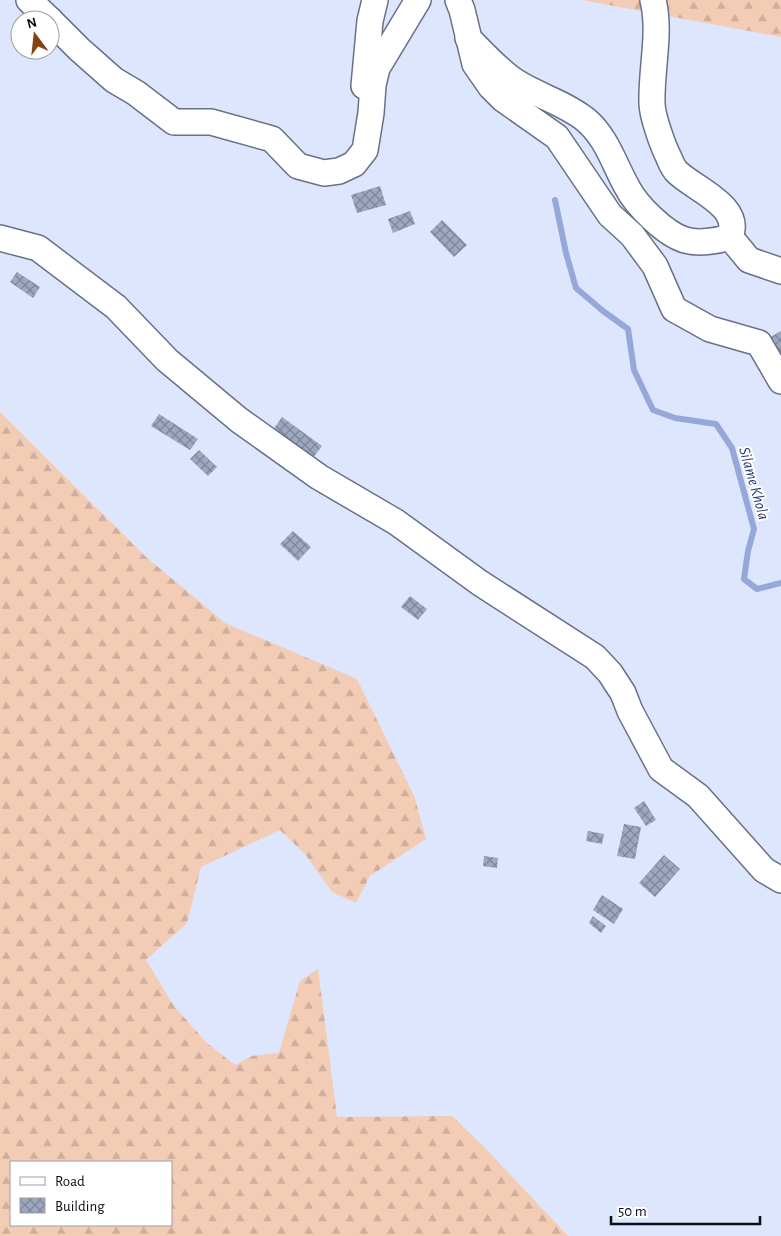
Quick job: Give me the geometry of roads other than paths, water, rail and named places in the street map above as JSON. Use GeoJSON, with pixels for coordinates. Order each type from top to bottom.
{"type":"FeatureCollection","features":[{"type":"Feature","properties":{"kind":"street"},"geometry":{"type":"LineString","coordinates":[[29,0],[40,10]]}},
{"type":"Feature","properties":{"kind":"street"},"geometry":{"type":"LineString","coordinates":[[372,101],[364,90],[370,21],[375,0]]}},
{"type":"Feature","properties":{"kind":"street"},"geometry":{"type":"LineString","coordinates":[[60,30],[78,49],[114,80],[136,93],[174,122],[211,122],[272,139],[298,166],[324,173],[339,171],[354,164],[365,150],[373,84],[377,68],[418,0]]}},
{"type":"Feature","properties":{"kind":"street"},"geometry":{"type":"LineString","coordinates":[[458,0],[475,64],[491,88],[503,99],[557,137],[610,215],[632,235],[655,266],[674,309],[710,329],[759,343],[781,380]]}},
{"type":"Feature","properties":{"kind":"street"},"geometry":{"type":"LineString","coordinates":[[653,0],[656,19],[652,106],[662,142],[676,171],[711,196],[729,214],[733,230],[730,237]]}},
{"type":"Feature","properties":{"kind":"street"},"geometry":{"type":"LineString","coordinates":[[468,38],[506,75],[574,112],[595,129],[607,146],[630,194],[663,227],[683,240],[690,242],[730,237]]}},
{"type":"Feature","properties":{"kind":"street"},"geometry":{"type":"LineString","coordinates":[[730,237],[749,260],[781,271]]}},
{"type":"Feature","properties":{"kind":"street"},"geometry":{"type":"LineString","coordinates":[[0,238],[38,248],[116,307],[167,360],[239,420],[319,477],[396,522],[480,583],[595,657],[623,692],[630,711],[661,768],[698,796],[764,870],[781,880]]}},
{"type":"Feature","properties":{"kind":"waterway","name":"Silame Khola"},"geometry":{"type":"LineString","coordinates":[[555,200],[566,253],[576,288],[628,329],[634,370],[653,410],[675,418],[716,424],[732,448],[754,529],[748,551],[744,579],[757,589],[781,583]]}}]}
